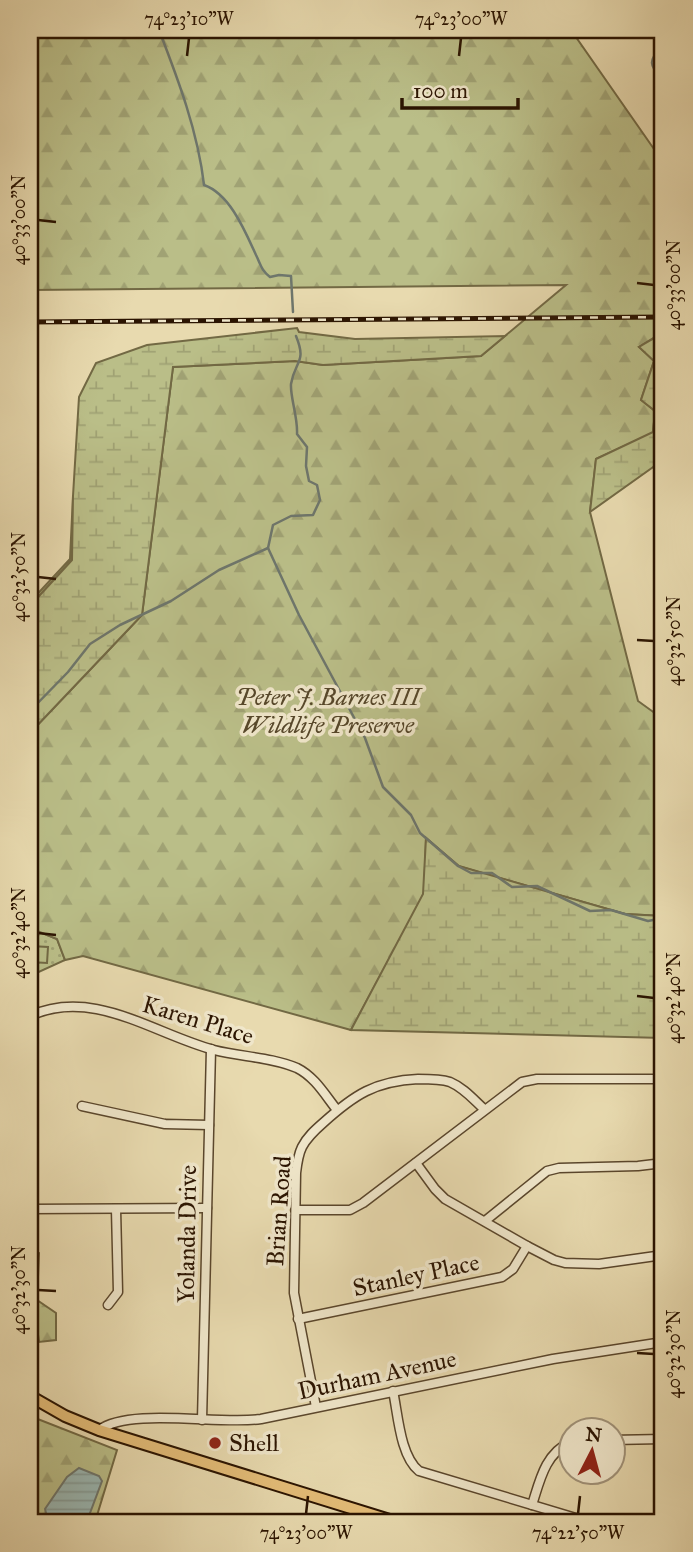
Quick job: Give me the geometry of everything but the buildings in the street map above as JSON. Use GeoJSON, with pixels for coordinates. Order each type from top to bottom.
{"type":"FeatureCollection","features":[{"type":"Feature","properties":{"kind":"main road"},"geometry":{"type":"LineString","coordinates":[[30,1396],[65,1416],[99,1430],[396,1522]]}},
{"type":"Feature","properties":{"kind":"street","name":"Karen Place"},"geometry":{"type":"LineString","coordinates":[[30,1016],[57,1007],[94,1008],[211,1049],[296,1068],[310,1076],[337,1110]]}},
{"type":"Feature","properties":{"kind":"street","name":"Yolanda Drive"},"geometry":{"type":"LineString","coordinates":[[202,1420],[211,1049]]}},
{"type":"Feature","properties":{"kind":"street","name":"Brian Road"},"geometry":{"type":"LineString","coordinates":[[316,1407],[294,1293],[296,1173],[302,1146],[337,1110],[384,1082],[429,1079],[449,1082],[464,1090],[484,1109]]}},
{"type":"Feature","properties":{"kind":"street"},"geometry":{"type":"LineString","coordinates":[[296,1210],[350,1210],[363,1203],[509,1089],[529,1080],[663,1079]]}},
{"type":"Feature","properties":{"kind":"street"},"geometry":{"type":"LineString","coordinates":[[82,1106],[165,1124],[209,1125]]}},
{"type":"Feature","properties":{"kind":"street"},"geometry":{"type":"LineString","coordinates":[[416,1163],[445,1199],[554,1260],[579,1265],[663,1255]]}},
{"type":"Feature","properties":{"kind":"street"},"geometry":{"type":"LineString","coordinates":[[485,1221],[547,1171],[559,1168],[638,1167],[663,1163]]}},
{"type":"Feature","properties":{"kind":"street"},"geometry":{"type":"LineString","coordinates":[[30,1209],[207,1208]]}},
{"type":"Feature","properties":{"kind":"street"},"geometry":{"type":"LineString","coordinates":[[107,1305],[118,1292],[116,1209]]}},
{"type":"Feature","properties":{"kind":"street","name":"Stanley Place"},"geometry":{"type":"LineString","coordinates":[[298,1319],[502,1277],[513,1269],[527,1246]]}},
{"type":"Feature","properties":{"kind":"street","name":"Durham Avenue"},"geometry":{"type":"LineString","coordinates":[[99,1430],[111,1423],[134,1419],[248,1421],[553,1359],[663,1342]]}},
{"type":"Feature","properties":{"kind":"street"},"geometry":{"type":"LineString","coordinates":[[393,1391],[405,1451],[415,1467],[425,1473],[589,1522]]}},
{"type":"Feature","properties":{"kind":"street"},"geometry":{"type":"LineString","coordinates":[[626,1440],[663,1439]]}},
{"type":"Feature","properties":{"kind":"street"},"geometry":{"type":"LineString","coordinates":[[532,1505],[547,1462],[556,1451]]}},
{"type":"Feature","properties":{"kind":"green space","name":"Peter J. Barnes III Wildlife Preserve"},"geometry":{"type":"Polygon","coordinates":[[[30,30],[571,30],[663,162],[663,332],[639,347],[654,361],[641,400],[655,411],[653,433],[596,459],[590,512],[638,701],[663,719],[663,916],[625,914],[458,866],[426,838],[424,894],[351,1030],[83,956],[65,960],[57,939],[30,928],[30,733],[142,615],[173,367],[295,361],[323,365],[481,356],[566,285],[30,290],[30,30]]]}},
{"type":"Feature","properties":{"kind":"green space"},"geometry":{"type":"Polygon","coordinates":[[[297,328],[299,332],[355,339],[505,336],[481,356],[323,365],[295,361],[173,367],[142,615],[30,733],[30,606],[72,560],[79,397],[96,363],[147,345],[297,328]]]}},
{"type":"Feature","properties":{"kind":"green space"},"geometry":{"type":"Polygon","coordinates":[[[663,333],[663,460],[590,512],[596,459],[653,432],[655,411],[641,400],[654,361],[639,347],[663,333]]]}},
{"type":"Feature","properties":{"kind":"green space"},"geometry":{"type":"Polygon","coordinates":[[[73,496],[72,560],[30,606],[30,602],[70,559],[73,496]]]}},
{"type":"Feature","properties":{"kind":"green space"},"geometry":{"type":"Polygon","coordinates":[[[426,838],[459,866],[625,914],[663,916],[663,1038],[351,1030],[423,894],[426,838]]]}},
{"type":"Feature","properties":{"kind":"green space"},"geometry":{"type":"Polygon","coordinates":[[[30,928],[57,939],[65,960],[30,976],[30,928]]]}},
{"type":"Feature","properties":{"kind":"green space"},"geometry":{"type":"Polygon","coordinates":[[[30,946],[48,947],[47,963],[30,962],[30,946]]]}},
{"type":"Feature","properties":{"kind":"green space"},"geometry":{"type":"Polygon","coordinates":[[[30,1251],[39,1253],[37,1300],[56,1313],[56,1340],[39,1342],[35,1312],[30,1312],[30,1251]]]}},
{"type":"Feature","properties":{"kind":"green space"},"geometry":{"type":"Polygon","coordinates":[[[30,1416],[117,1450],[95,1522],[30,1522],[30,1416]]]}},
{"type":"Feature","properties":{"kind":"water"},"geometry":{"type":"Polygon","coordinates":[[[663,43],[663,80],[654,70],[652,62],[663,43]]]}},
{"type":"Feature","properties":{"kind":"water"},"geometry":{"type":"Polygon","coordinates":[[[79,1468],[99,1476],[102,1481],[90,1513],[83,1522],[53,1522],[47,1517],[45,1509],[67,1477],[79,1468]]]}},
{"type":"Feature","properties":{"kind":"waterway"},"geometry":{"type":"LineString","coordinates":[[159,30],[192,126],[204,185],[222,196],[229,205],[267,274],[270,277],[291,276],[293,312]]}},
{"type":"Feature","properties":{"kind":"waterway"},"geometry":{"type":"LineString","coordinates":[[296,336],[300,357],[291,389],[297,434],[307,447],[306,466],[309,481],[317,485],[320,500],[313,515],[291,516],[273,525],[268,548],[299,615],[365,738],[383,787],[411,815],[420,833],[458,866],[471,873],[492,873],[512,887],[537,886],[590,911],[611,910],[648,921],[663,918]]}},
{"type":"Feature","properties":{"kind":"waterway"},"geometry":{"type":"LineString","coordinates":[[30,711],[68,672],[90,644],[120,625],[171,601],[219,570],[268,548]]}},
{"type":"Feature","properties":{"kind":"railway"},"geometry":{"type":"LineString","coordinates":[[30,322],[663,317]]}},
{"type":"Feature","properties":{"kind":"place","name":"Shell"},"geometry":{"type":"Point","coordinates":[215,1443]}}]}
